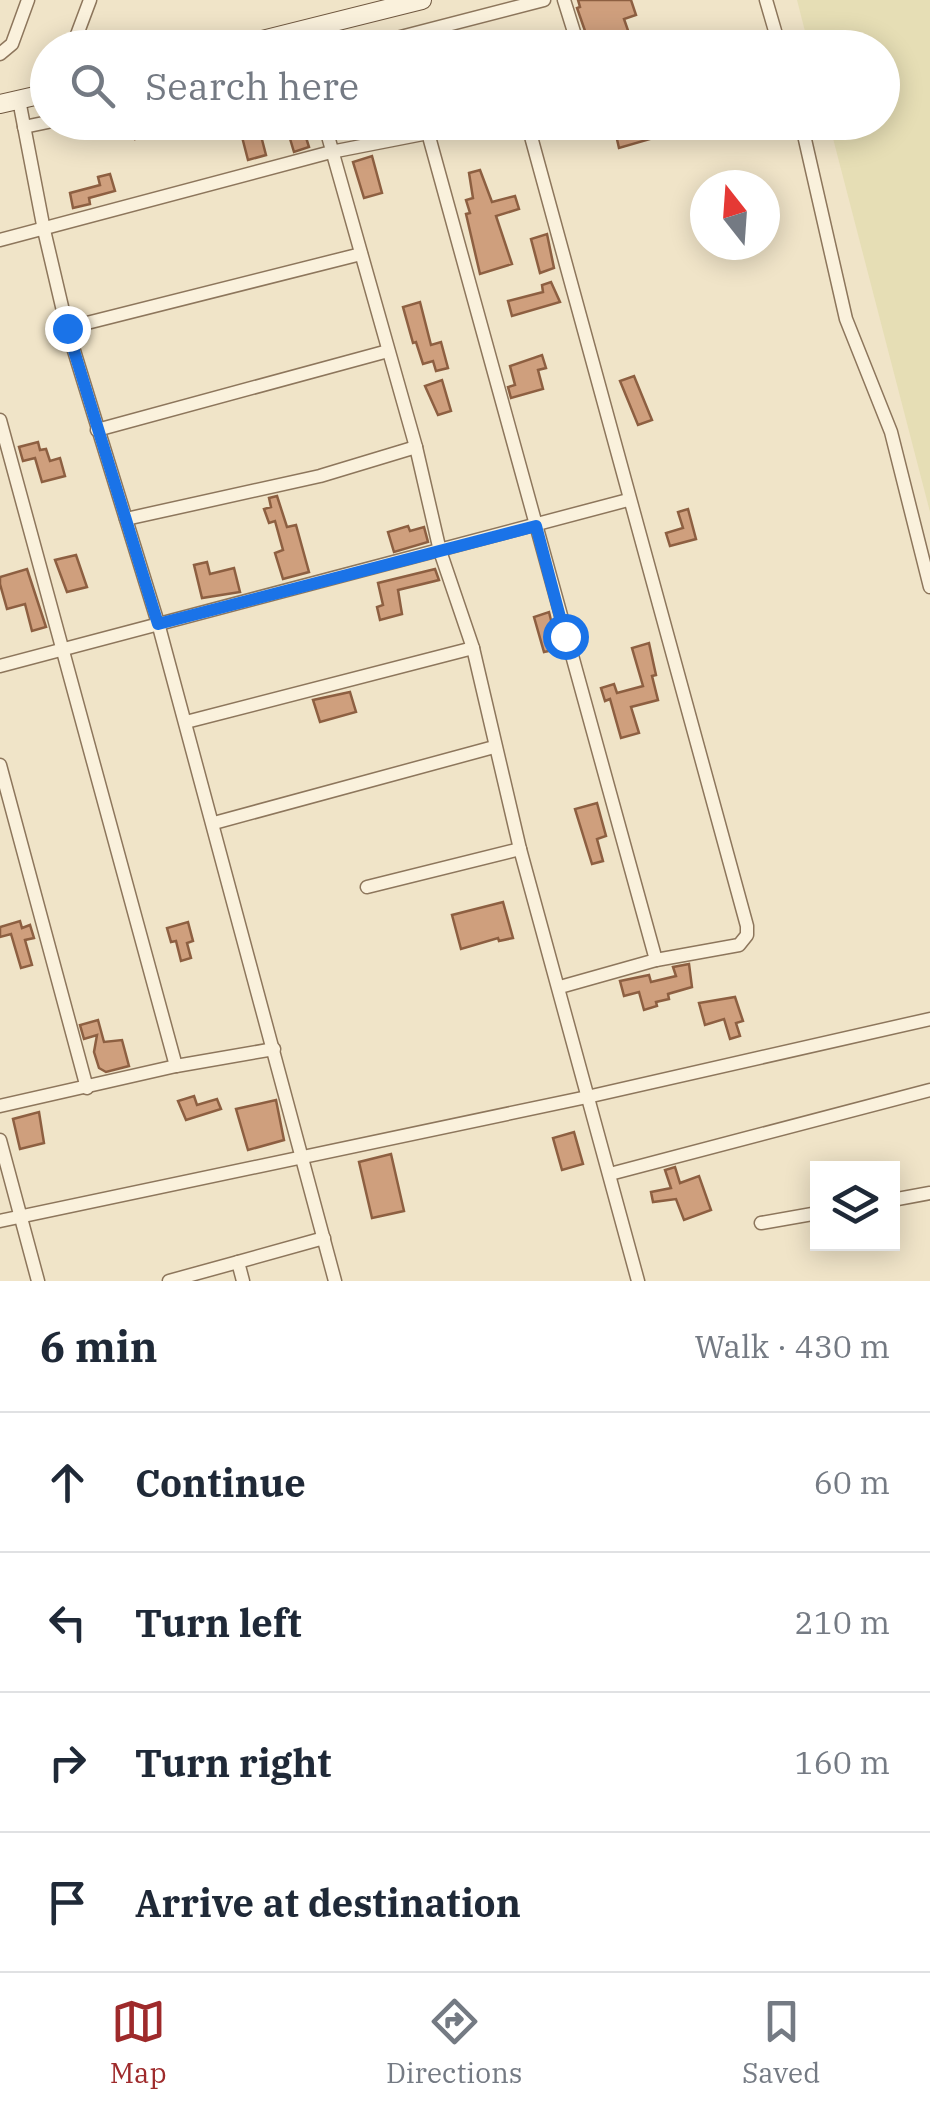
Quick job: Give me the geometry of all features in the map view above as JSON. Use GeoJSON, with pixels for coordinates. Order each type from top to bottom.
{"type":"FeatureCollection","features":[{"type":"Feature","properties":{"kind":"main road"},"geometry":{"type":"LineString","coordinates":[[330,30],[422,0]]}},
{"type":"Feature","properties":{"kind":"main road"},"geometry":{"type":"LineString","coordinates":[[0,104],[30,97]]}},
{"type":"Feature","properties":{"kind":"street"},"geometry":{"type":"LineString","coordinates":[[0,54],[12,44],[28,0]]}},
{"type":"Feature","properties":{"kind":"street"},"geometry":{"type":"LineString","coordinates":[[79,30],[90,0]]}},
{"type":"Feature","properties":{"kind":"street"},"geometry":{"type":"LineString","coordinates":[[428,30],[544,0]]}},
{"type":"Feature","properties":{"kind":"street"},"geometry":{"type":"LineString","coordinates":[[564,0],[573,30]]}},
{"type":"Feature","properties":{"kind":"street"},"geometry":{"type":"LineString","coordinates":[[766,0],[775,30]]}},
{"type":"Feature","properties":{"kind":"street"},"geometry":{"type":"LineString","coordinates":[[19,100],[67,328],[186,722],[336,1281]]}},
{"type":"Feature","properties":{"kind":"street"},"geometry":{"type":"LineString","coordinates":[[24,127],[30,126]]}},
{"type":"Feature","properties":{"kind":"street"},"geometry":{"type":"LineString","coordinates":[[329,140],[416,447],[440,551],[473,648],[520,849],[638,1281]]}},
{"type":"Feature","properties":{"kind":"street"},"geometry":{"type":"LineString","coordinates":[[0,240],[332,152],[393,140]]}},
{"type":"Feature","properties":{"kind":"street"},"geometry":{"type":"LineString","coordinates":[[430,140],[656,960]]}},
{"type":"Feature","properties":{"kind":"street"},"geometry":{"type":"LineString","coordinates":[[532,140],[747,926],[747,935],[740,945],[656,960],[560,987]]}},
{"type":"Feature","properties":{"kind":"street"},"geometry":{"type":"LineString","coordinates":[[805,140],[846,319],[892,432],[930,586]]}},
{"type":"Feature","properties":{"kind":"street"},"geometry":{"type":"LineString","coordinates":[[67,328],[360,254]]}},
{"type":"Feature","properties":{"kind":"street"},"geometry":{"type":"LineString","coordinates":[[96,430],[388,352]]}},
{"type":"Feature","properties":{"kind":"street"},"geometry":{"type":"LineString","coordinates":[[0,420],[176,1066]]}},
{"type":"Feature","properties":{"kind":"street"},"geometry":{"type":"LineString","coordinates":[[126,519],[320,476],[416,447]]}},
{"type":"Feature","properties":{"kind":"street"},"geometry":{"type":"LineString","coordinates":[[0,666],[628,500]]}},
{"type":"Feature","properties":{"kind":"street"},"geometry":{"type":"LineString","coordinates":[[186,722],[473,648]]}},
{"type":"Feature","properties":{"kind":"street"},"geometry":{"type":"LineString","coordinates":[[214,823],[494,747]]}},
{"type":"Feature","properties":{"kind":"street"},"geometry":{"type":"LineString","coordinates":[[0,765],[87,1088]]}},
{"type":"Feature","properties":{"kind":"street"},"geometry":{"type":"LineString","coordinates":[[367,888],[520,849]]}},
{"type":"Feature","properties":{"kind":"street"},"geometry":{"type":"LineString","coordinates":[[0,1221],[588,1098],[930,1020]]}},
{"type":"Feature","properties":{"kind":"street"},"geometry":{"type":"LineString","coordinates":[[0,1106],[274,1048]]}},
{"type":"Feature","properties":{"kind":"street"},"geometry":{"type":"LineString","coordinates":[[610,1174],[930,1090]]}},
{"type":"Feature","properties":{"kind":"street"},"geometry":{"type":"LineString","coordinates":[[0,1140],[38,1281]]}},
{"type":"Feature","properties":{"kind":"street"},"geometry":{"type":"LineString","coordinates":[[900,1199],[930,1193]]}},
{"type":"Feature","properties":{"kind":"street"},"geometry":{"type":"LineString","coordinates":[[761,1222],[810,1214]]}},
{"type":"Feature","properties":{"kind":"street"},"geometry":{"type":"LineString","coordinates":[[170,1281],[324,1238]]}},
{"type":"Feature","properties":{"kind":"street"},"geometry":{"type":"LineString","coordinates":[[238,1262],[243,1281]]}},
{"type":"Feature","properties":{"kind":"shaded area"},"geometry":{"type":"Polygon","coordinates":[[[797,0],[930,0],[930,512],[833,140],[900,140],[900,30],[805,30],[797,0]]]}},
{"type":"Feature","properties":{"kind":"building"},"geometry":{"type":"Polygon","coordinates":[[[578,0],[631,0],[636,15],[624,19],[628,30],[585,30],[577,8],[578,0]]]}},
{"type":"Feature","properties":{"kind":"building"},"geometry":{"type":"Polygon","coordinates":[[[243,140],[262,140],[266,155],[248,160],[243,140]]]}},
{"type":"Feature","properties":{"kind":"building"},"geometry":{"type":"Polygon","coordinates":[[[290,140],[307,140],[309,147],[294,152],[290,140]]]}},
{"type":"Feature","properties":{"kind":"building"},"geometry":{"type":"Polygon","coordinates":[[[617,140],[647,140],[619,148],[617,140]]]}},
{"type":"Feature","properties":{"kind":"building"},"geometry":{"type":"Polygon","coordinates":[[[372,156],[382,193],[364,198],[353,162],[372,156]]]}},
{"type":"Feature","properties":{"kind":"building"},"geometry":{"type":"Polygon","coordinates":[[[480,170],[492,202],[515,196],[519,209],[496,216],[512,264],[480,274],[466,200],[473,198],[469,173],[480,170]]]}},
{"type":"Feature","properties":{"kind":"building"},"geometry":{"type":"Polygon","coordinates":[[[110,174],[115,191],[89,198],[90,204],[73,208],[70,193],[100,185],[98,177],[110,174]]]}},
{"type":"Feature","properties":{"kind":"building"},"geometry":{"type":"Polygon","coordinates":[[[547,234],[554,268],[540,273],[531,239],[547,234]]]}},
{"type":"Feature","properties":{"kind":"building"},"geometry":{"type":"Polygon","coordinates":[[[551,282],[560,302],[512,316],[508,301],[543,292],[542,285],[551,282]]]}},
{"type":"Feature","properties":{"kind":"building"},"geometry":{"type":"Polygon","coordinates":[[[420,302],[431,345],[441,342],[448,368],[436,371],[433,361],[423,364],[416,342],[413,343],[403,307],[420,302]]]}},
{"type":"Feature","properties":{"kind":"building"},"geometry":{"type":"Polygon","coordinates":[[[542,355],[546,368],[538,370],[543,389],[511,398],[508,387],[515,385],[510,366],[542,355]]]}},
{"type":"Feature","properties":{"kind":"building"},"geometry":{"type":"Polygon","coordinates":[[[634,376],[652,420],[638,425],[620,381],[634,376]]]}},
{"type":"Feature","properties":{"kind":"building"},"geometry":{"type":"Polygon","coordinates":[[[442,380],[451,411],[438,415],[425,386],[442,380]]]}},
{"type":"Feature","properties":{"kind":"building"},"geometry":{"type":"Polygon","coordinates":[[[38,442],[40,450],[46,449],[50,461],[60,458],[65,476],[42,482],[35,458],[23,461],[19,447],[38,442]]]}},
{"type":"Feature","properties":{"kind":"building"},"geometry":{"type":"Polygon","coordinates":[[[277,496],[287,527],[296,525],[309,572],[283,579],[275,553],[283,550],[275,521],[269,523],[264,509],[271,507],[269,498],[277,496]]]}},
{"type":"Feature","properties":{"kind":"building"},"geometry":{"type":"Polygon","coordinates":[[[688,509],[696,539],[670,546],[666,533],[683,528],[678,512],[688,509]]]}},
{"type":"Feature","properties":{"kind":"building"},"geometry":{"type":"Polygon","coordinates":[[[408,526],[410,531],[424,527],[428,542],[394,552],[388,532],[408,526]]]}},
{"type":"Feature","properties":{"kind":"building"},"geometry":{"type":"Polygon","coordinates":[[[76,555],[87,587],[67,592],[55,560],[76,555]]]}},
{"type":"Feature","properties":{"kind":"building"},"geometry":{"type":"Polygon","coordinates":[[[207,562],[210,574],[234,568],[240,592],[202,598],[194,565],[207,562]]]}},
{"type":"Feature","properties":{"kind":"building"},"geometry":{"type":"Polygon","coordinates":[[[27,569],[46,627],[32,631],[25,604],[7,609],[0,584],[0,577],[27,569]]]}},
{"type":"Feature","properties":{"kind":"building"},"geometry":{"type":"Polygon","coordinates":[[[435,569],[439,580],[398,590],[402,614],[380,620],[377,607],[383,605],[378,583],[435,569]]]}},
{"type":"Feature","properties":{"kind":"building"},"geometry":{"type":"Polygon","coordinates":[[[549,612],[558,649],[544,652],[534,617],[549,612]]]}},
{"type":"Feature","properties":{"kind":"building"},"geometry":{"type":"Polygon","coordinates":[[[649,643],[658,700],[631,707],[639,733],[621,738],[610,699],[605,701],[601,688],[614,684],[617,693],[643,686],[632,648],[649,643]]]}},
{"type":"Feature","properties":{"kind":"building"},"geometry":{"type":"Polygon","coordinates":[[[350,692],[356,712],[320,722],[313,700],[350,692]]]}},
{"type":"Feature","properties":{"kind":"building"},"geometry":{"type":"Polygon","coordinates":[[[597,803],[606,836],[597,839],[603,861],[592,864],[575,809],[597,803]]]}},
{"type":"Feature","properties":{"kind":"building"},"geometry":{"type":"Polygon","coordinates":[[[503,902],[513,938],[498,938],[461,949],[452,915],[503,902]]]}},
{"type":"Feature","properties":{"kind":"building"},"geometry":{"type":"Polygon","coordinates":[[[20,921],[22,928],[30,925],[34,938],[25,940],[32,965],[21,968],[11,934],[0,937],[0,927],[20,921]]]}},
{"type":"Feature","properties":{"kind":"building"},"geometry":{"type":"Polygon","coordinates":[[[188,922],[193,941],[187,943],[191,958],[181,961],[176,941],[171,942],[167,928],[188,922]]]}},
{"type":"Feature","properties":{"kind":"building"},"geometry":{"type":"Polygon","coordinates":[[[689,964],[692,987],[668,994],[669,999],[656,1002],[657,1006],[644,1010],[639,992],[624,996],[620,981],[649,975],[651,982],[676,976],[673,967],[689,964]]]}},
{"type":"Feature","properties":{"kind":"building"},"geometry":{"type":"Polygon","coordinates":[[[735,997],[743,1021],[736,1023],[740,1036],[730,1039],[724,1019],[705,1025],[699,1003],[735,997]]]}},
{"type":"Feature","properties":{"kind":"building"},"geometry":{"type":"Polygon","coordinates":[[[98,1020],[104,1042],[122,1040],[129,1066],[106,1072],[99,1068],[94,1052],[97,1035],[84,1039],[80,1025],[98,1020]]]}},
{"type":"Feature","properties":{"kind":"building"},"geometry":{"type":"Polygon","coordinates":[[[194,1096],[197,1105],[217,1099],[221,1109],[186,1120],[178,1101],[194,1096]]]}},
{"type":"Feature","properties":{"kind":"building"},"geometry":{"type":"Polygon","coordinates":[[[276,1100],[284,1140],[248,1150],[236,1109],[276,1100]]]}},
{"type":"Feature","properties":{"kind":"building"},"geometry":{"type":"Polygon","coordinates":[[[39,1112],[44,1143],[20,1149],[13,1119],[39,1112]]]}},
{"type":"Feature","properties":{"kind":"building"},"geometry":{"type":"Polygon","coordinates":[[[574,1132],[583,1164],[562,1170],[553,1138],[574,1132]]]}},
{"type":"Feature","properties":{"kind":"building"},"geometry":{"type":"Polygon","coordinates":[[[391,1154],[404,1211],[372,1218],[359,1162],[391,1154]]]}},
{"type":"Feature","properties":{"kind":"building"},"geometry":{"type":"Polygon","coordinates":[[[675,1167],[680,1183],[699,1176],[711,1210],[684,1220],[676,1199],[653,1202],[651,1192],[671,1188],[665,1170],[675,1167]]]}},
{"type":"Feature","properties":{"kind":"route"},"geometry":{"type":"LineString","coordinates":[[67,328],[158,624],[536,526],[565,636]]}}]}
